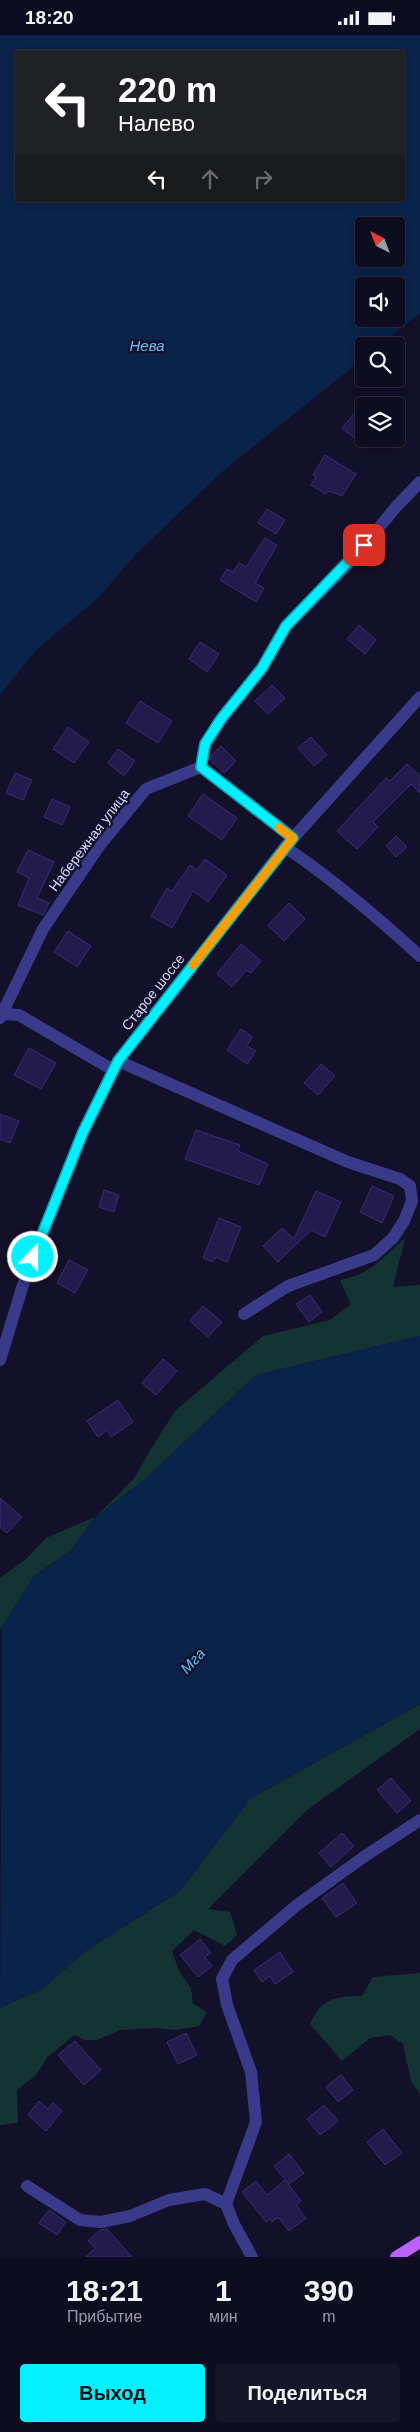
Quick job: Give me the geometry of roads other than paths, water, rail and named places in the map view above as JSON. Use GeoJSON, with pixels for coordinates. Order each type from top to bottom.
{"type":"FeatureCollection","features":[{"type":"Feature","properties":{"kind":"main road"},"geometry":{"type":"LineString","coordinates":[[396,2257],[420,2242]]}},
{"type":"Feature","properties":{"kind":"street"},"geometry":{"type":"LineString","coordinates":[[420,482],[396,507],[354,558],[286,626],[262,668],[221,719],[205,744],[201,767],[289,842],[312,865],[370,911],[420,956]]}},
{"type":"Feature","properties":{"kind":"street","name":"Старое шоссе"},"geometry":{"type":"LineString","coordinates":[[0,1360],[30,1266],[83,1132],[116,1065],[289,842],[420,697]]}},
{"type":"Feature","properties":{"kind":"street","name":"Набережная улица"},"geometry":{"type":"LineString","coordinates":[[2,1016],[43,929],[100,845],[146,789],[201,767]]}},
{"type":"Feature","properties":{"kind":"street"},"geometry":{"type":"LineString","coordinates":[[2,1016],[19,1015],[116,1065],[348,1162],[400,1179],[410,1186],[412,1201],[404,1221],[393,1238],[374,1255],[288,1285],[244,1314]]}},
{"type":"Feature","properties":{"kind":"street"},"geometry":{"type":"LineString","coordinates":[[226,2204],[256,2122],[252,2072],[227,2005],[222,1979],[225,1973],[232,1960],[297,1905],[420,1819]]}},
{"type":"Feature","properties":{"kind":"street"},"geometry":{"type":"LineString","coordinates":[[27,2186],[80,2220],[102,2222],[130,2217],[169,2201],[206,2194],[226,2204],[234,2224],[252,2257]]}},
{"type":"Feature","properties":{"kind":"water","name":"Нева"},"geometry":{"type":"Polygon","coordinates":[[[0,35],[420,35],[420,313],[405,325],[405,277],[355,277],[355,327],[403,327],[390,337],[355,337],[355,365],[224,470],[135,555],[98,598],[36,650],[0,695],[0,35]]]}},
{"type":"Feature","properties":{"kind":"water","name":"Мга"},"geometry":{"type":"Polygon","coordinates":[[[420,1336],[420,1704],[250,1799],[180,1891],[87,1950],[42,1989],[0,2008],[2,1626],[34,1576],[71,1550],[95,1517],[143,1481],[256,1375],[420,1336]]]}}]}
